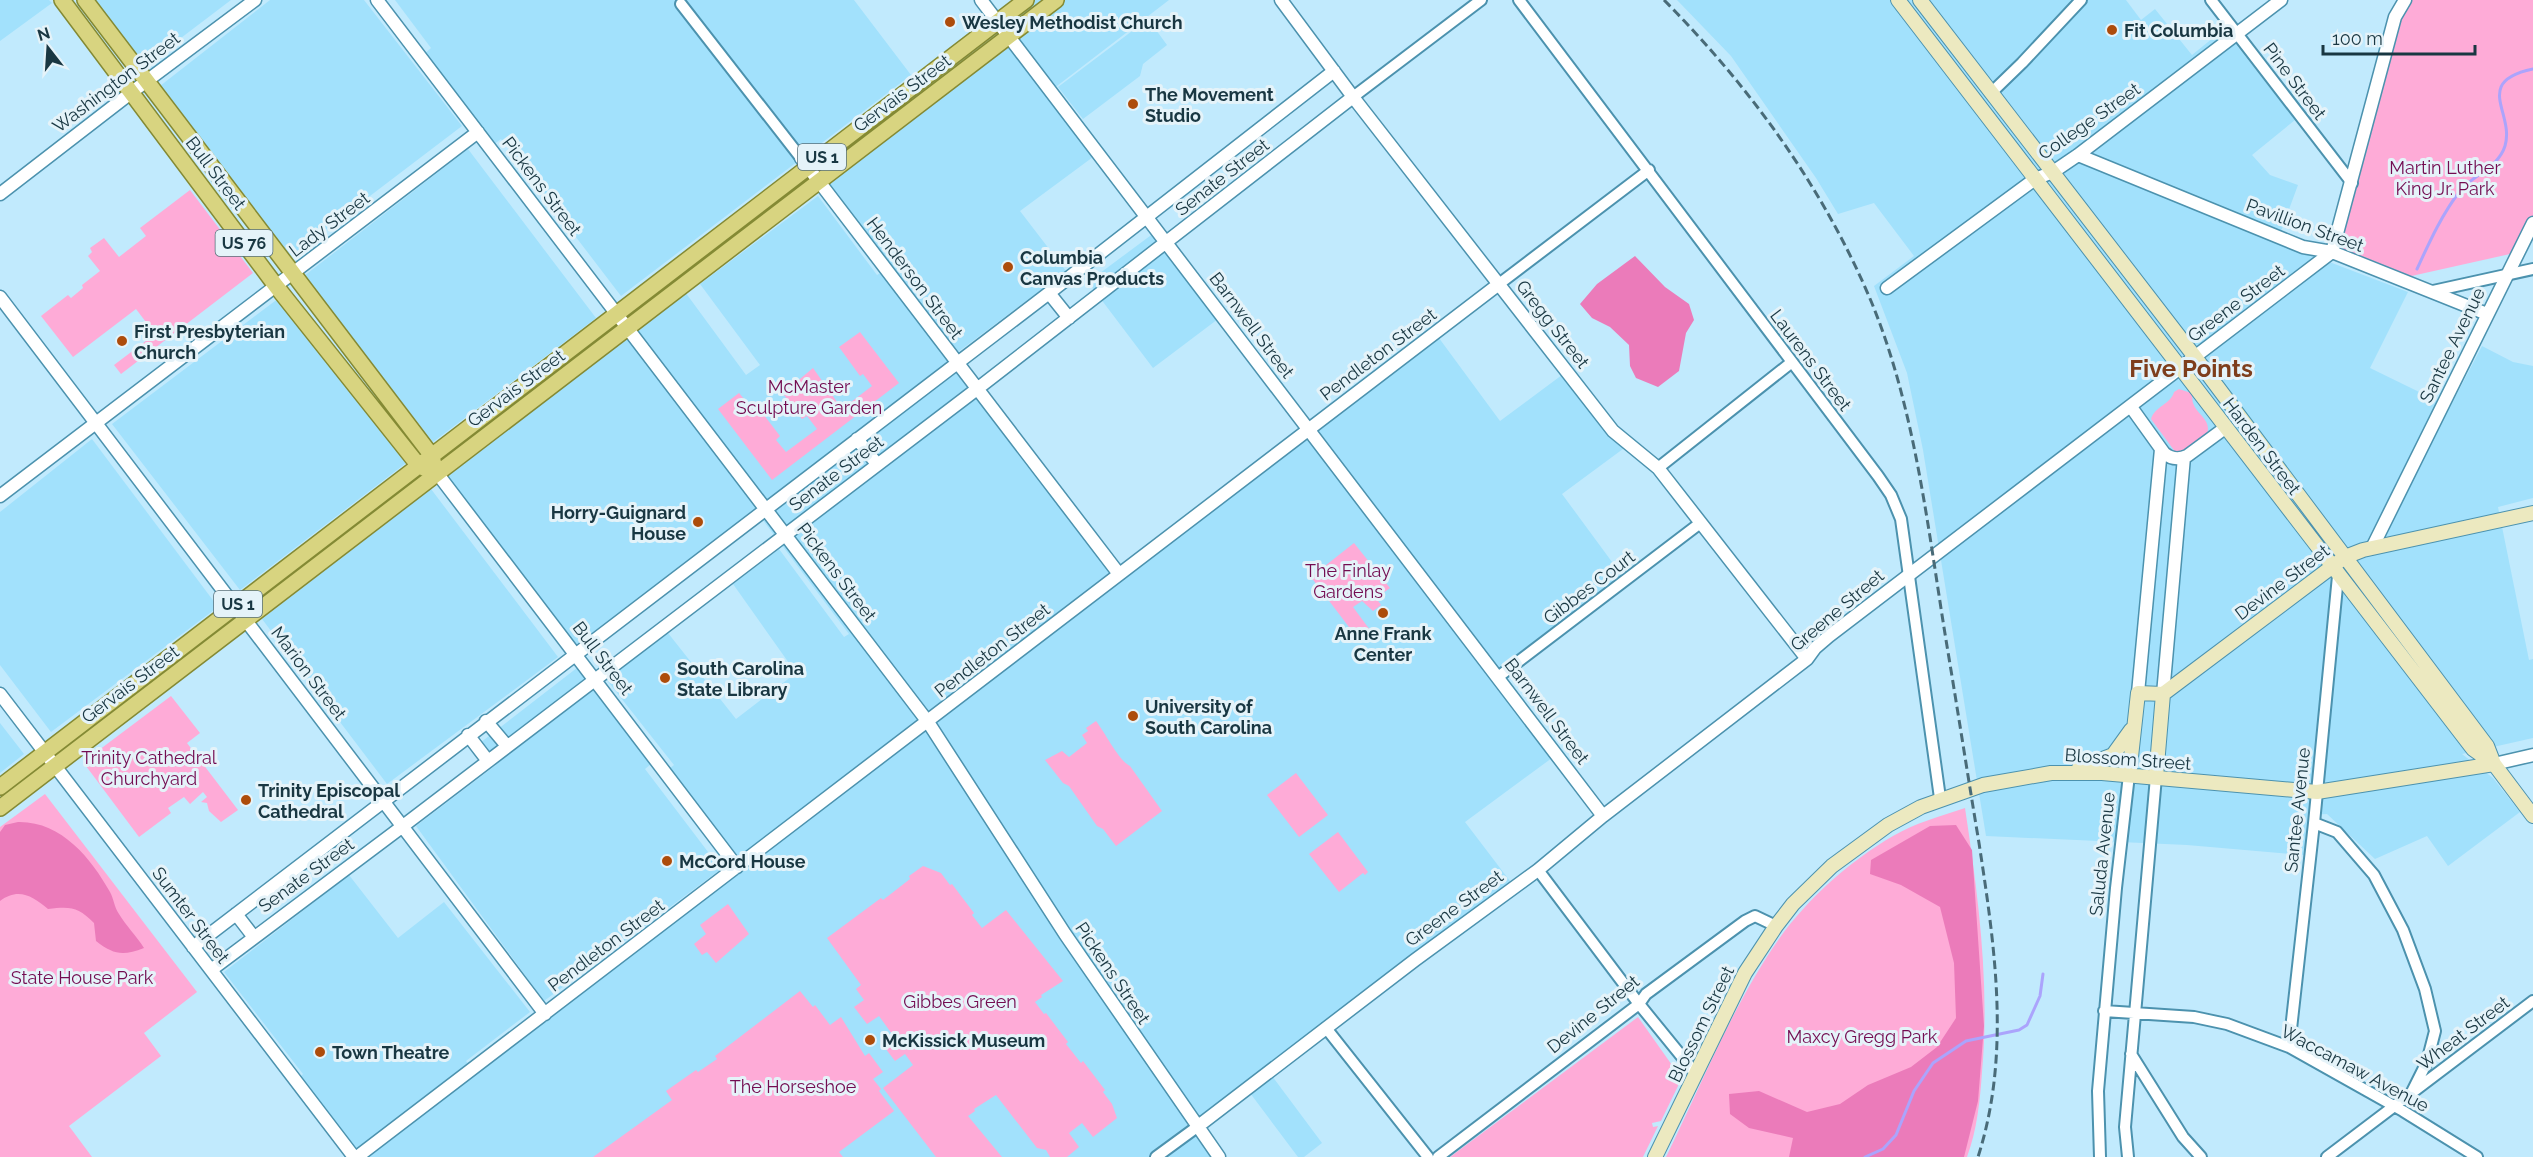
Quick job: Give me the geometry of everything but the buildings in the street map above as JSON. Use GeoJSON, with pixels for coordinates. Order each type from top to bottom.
{"type":"FeatureCollection","features":[{"type":"Feature","properties":{"kind":"main road","name":"Bull Street"},"geometry":{"type":"LineString","coordinates":[[62,0],[276,286],[419,466]]}},
{"type":"Feature","properties":{"kind":"main road","name":"Bull Street"},"geometry":{"type":"LineString","coordinates":[[85,0],[432,456],[437,473]]}},
{"type":"Feature","properties":{"kind":"main road","name":"Gervais Street"},"geometry":{"type":"LineString","coordinates":[[0,787],[618,315],[805,163],[1026,0]]}},
{"type":"Feature","properties":{"kind":"main road","name":"Gervais Street"},"geometry":{"type":"LineString","coordinates":[[0,808],[1056,0]]}},
{"type":"Feature","properties":{"kind":"main road","name":"Harden Street"},"geometry":{"type":"LineString","coordinates":[[1898,0],[2181,368],[2334,572],[2473,749],[2494,764]]}},
{"type":"Feature","properties":{"kind":"main road","name":"Harden Street"},"geometry":{"type":"LineString","coordinates":[[1920,0],[2195,357],[2487,746],[2494,764],[2533,816]]}},
{"type":"Feature","properties":{"kind":"main road"},"geometry":{"type":"LineString","coordinates":[[419,466],[437,473]]}},
{"type":"Feature","properties":{"kind":"main road","name":"Devine Street"},"geometry":{"type":"LineString","coordinates":[[2163,694],[2334,572],[2345,557],[2372,548],[2533,513]]}},
{"type":"Feature","properties":{"kind":"main road"},"geometry":{"type":"LineString","coordinates":[[2138,693],[2163,694],[2156,777]]}},
{"type":"Feature","properties":{"kind":"main road","name":"Saluda Avenue"},"geometry":{"type":"LineString","coordinates":[[2129,775],[2138,693]]}},
{"type":"Feature","properties":{"kind":"main road"},"geometry":{"type":"LineString","coordinates":[[2071,772],[2113,755],[2127,739],[2134,725]]}},
{"type":"Feature","properties":{"kind":"main road","name":"Blossom Street"},"geometry":{"type":"LineString","coordinates":[[1655,1157],[1745,973],[1793,904],[1842,858],[1888,825],[1940,798],[2006,779],[2071,772],[2156,777],[2317,792],[2494,764]]}},
{"type":"Feature","properties":{"kind":"street","name":"Washington Street"},"geometry":{"type":"LineString","coordinates":[[0,194],[255,0]]}},
{"type":"Feature","properties":{"kind":"street","name":"Pickens Street"},"geometry":{"type":"LineString","coordinates":[[377,0],[928,722],[1065,934],[1219,1157]]}},
{"type":"Feature","properties":{"kind":"street","name":"Barnwell Street"},"geometry":{"type":"LineString","coordinates":[[981,0],[1603,816]]}},
{"type":"Feature","properties":{"kind":"street","name":"Gregg Street"},"geometry":{"type":"LineString","coordinates":[[1281,0],[1353,97],[1613,430],[1658,468],[1807,659]]}},
{"type":"Feature","properties":{"kind":"street","name":"Senate Street"},"geometry":{"type":"LineString","coordinates":[[211,970],[977,389],[1481,0]]}},
{"type":"Feature","properties":{"kind":"street","name":"Laurens Street"},"geometry":{"type":"LineString","coordinates":[[1519,0],[1891,495],[1901,519],[1910,573],[1940,798]]}},
{"type":"Feature","properties":{"kind":"street"},"geometry":{"type":"LineString","coordinates":[[1991,93],[2080,0]]}},
{"type":"Feature","properties":{"kind":"street","name":"Pine Street"},"geometry":{"type":"LineString","coordinates":[[2211,0],[2352,183]]}},
{"type":"Feature","properties":{"kind":"street","name":"College Street"},"geometry":{"type":"LineString","coordinates":[[1887,288],[2035,178],[2053,172],[2078,155],[2281,0]]}},
{"type":"Feature","properties":{"kind":"street"},"geometry":{"type":"LineString","coordinates":[[2332,252],[2395,17],[2404,0]]}},
{"type":"Feature","properties":{"kind":"street","name":"Henderson Street"},"geometry":{"type":"LineString","coordinates":[[681,4],[1119,574]]}},
{"type":"Feature","properties":{"kind":"street","name":"Senate Street"},"geometry":{"type":"LineString","coordinates":[[193,947],[1049,293],[1335,71]]}},
{"type":"Feature","properties":{"kind":"street","name":"Lady Street"},"geometry":{"type":"LineString","coordinates":[[0,496],[478,132]]}},
{"type":"Feature","properties":{"kind":"street","name":"Pavillion Street"},"geometry":{"type":"LineString","coordinates":[[2078,155],[2302,247],[2332,252],[2487,314]]}},
{"type":"Feature","properties":{"kind":"street","name":"Pendleton Street"},"geometry":{"type":"LineString","coordinates":[[356,1157],[1649,170]]}},
{"type":"Feature","properties":{"kind":"street","name":"Santee Avenue"},"geometry":{"type":"LineString","coordinates":[[2372,548],[2533,223]]}},
{"type":"Feature","properties":{"kind":"street","name":"Greene Street"},"geometry":{"type":"LineString","coordinates":[[1156,1157],[1538,870],[1603,816],[1807,659],[1815,648],[1910,573],[2332,252]]}},
{"type":"Feature","properties":{"kind":"street"},"geometry":{"type":"LineString","coordinates":[[2433,291],[2533,269]]}},
{"type":"Feature","properties":{"kind":"street"},"geometry":{"type":"LineString","coordinates":[[1049,293],[1069,318]]}},
{"type":"Feature","properties":{"kind":"street","name":"Marion Street"},"geometry":{"type":"LineString","coordinates":[[0,297],[545,1014]]}},
{"type":"Feature","properties":{"kind":"street"},"geometry":{"type":"LineString","coordinates":[[1658,468],[1792,362]]}},
{"type":"Feature","properties":{"kind":"street"},"geometry":{"type":"LineString","coordinates":[[2131,407],[2161,449],[2171,458],[2184,458],[2225,428]]}},
{"type":"Feature","properties":{"kind":"street"},"geometry":{"type":"LineString","coordinates":[[857,439],[877,464]]}},
{"type":"Feature","properties":{"kind":"street","name":"Saluda Avenue"},"geometry":{"type":"LineString","coordinates":[[2138,693],[2161,449]]}},
{"type":"Feature","properties":{"kind":"street"},"geometry":{"type":"LineString","coordinates":[[2163,694],[2184,458]]}},
{"type":"Feature","properties":{"kind":"street","name":"Bull Street"},"geometry":{"type":"LineString","coordinates":[[437,473],[737,867]]}},
{"type":"Feature","properties":{"kind":"street","name":"Gibbes Court"},"geometry":{"type":"LineString","coordinates":[[1498,677],[1700,524]]}},
{"type":"Feature","properties":{"kind":"street","name":"Santee Avenue"},"geometry":{"type":"LineString","coordinates":[[2289,1047],[2317,792],[2334,572]]}},
{"type":"Feature","properties":{"kind":"street","name":"Sumter Street"},"geometry":{"type":"LineString","coordinates":[[0,694],[356,1157]]}},
{"type":"Feature","properties":{"kind":"street"},"geometry":{"type":"LineString","coordinates":[[486,721],[507,746]]}},
{"type":"Feature","properties":{"kind":"street"},"geometry":{"type":"LineString","coordinates":[[468,735],[488,761]]}},
{"type":"Feature","properties":{"kind":"street","name":"Blossom Street"},"geometry":{"type":"LineString","coordinates":[[2494,764],[2533,755]]}},
{"type":"Feature","properties":{"kind":"street","name":"Saluda Avenue"},"geometry":{"type":"LineString","coordinates":[[2100,1157],[2098,1091],[2104,1011],[2129,775]]}},
{"type":"Feature","properties":{"kind":"street"},"geometry":{"type":"LineString","coordinates":[[2128,1157],[2125,1127],[2156,777]]}},
{"type":"Feature","properties":{"kind":"street"},"geometry":{"type":"LineString","coordinates":[[2314,823],[2337,832],[2374,875],[2403,930],[2425,989],[2435,1031],[2427,1062],[2412,1092]]}},
{"type":"Feature","properties":{"kind":"street"},"geometry":{"type":"LineString","coordinates":[[1538,870],[1639,1004],[1696,1074]]}},
{"type":"Feature","properties":{"kind":"street"},"geometry":{"type":"LineString","coordinates":[[236,914],[253,936]]}},
{"type":"Feature","properties":{"kind":"street","name":"Devine Street"},"geometry":{"type":"LineString","coordinates":[[1438,1157],[1639,1004],[1646,994],[1755,916],[1776,926]]}},
{"type":"Feature","properties":{"kind":"street","name":"Wheat Street"},"geometry":{"type":"LineString","coordinates":[[2327,1157],[2533,1001]]}},
{"type":"Feature","properties":{"kind":"street","name":"Waccamaw Avenue"},"geometry":{"type":"LineString","coordinates":[[2104,1011],[2194,1017],[2227,1024],[2289,1047],[2477,1157]]}},
{"type":"Feature","properties":{"kind":"street"},"geometry":{"type":"LineString","coordinates":[[1326,1028],[1428,1157]]}},
{"type":"Feature","properties":{"kind":"street"},"geometry":{"type":"LineString","coordinates":[[2131,1054],[2182,1137],[2201,1157]]}},
{"type":"Feature","properties":{"kind":"shaded area"},"geometry":{"type":"Polygon","coordinates":[[[0,0],[49,0],[52,3],[0,41],[0,0]]]}},
{"type":"Feature","properties":{"kind":"shaded area"},"geometry":{"type":"Polygon","coordinates":[[[94,0],[231,0],[144,66],[94,0]]]}},
{"type":"Feature","properties":{"kind":"shaded area"},"geometry":{"type":"Polygon","coordinates":[[[270,0],[364,0],[462,126],[291,256],[160,86],[270,0]]]}},
{"type":"Feature","properties":{"kind":"shaded area"},"geometry":{"type":"Polygon","coordinates":[[[395,0],[854,0],[911,75],[621,296],[501,139],[493,145],[423,55],[431,48],[395,0]]]}},
{"type":"Feature","properties":{"kind":"shaded area"},"geometry":{"type":"Polygon","coordinates":[[[1035,0],[1169,0],[1053,89],[1003,25],[1035,0]]]}},
{"type":"Feature","properties":{"kind":"shaded area","name":"Five Points"},"geometry":{"type":"Polygon","coordinates":[[[1677,0],[2074,0],[2081,7],[2088,0],[2126,0],[2141,20],[2155,9],[2192,55],[2224,29],[2295,120],[2252,155],[2270,175],[2298,185],[2277,242],[2408,292],[2370,368],[2450,407],[2482,346],[2513,362],[2533,366],[2533,498],[2498,507],[2529,660],[2533,659],[2533,738],[2462,754],[2493,778],[2520,812],[2448,866],[2427,836],[2375,859],[2327,814],[2308,815],[2304,855],[2187,845],[1986,836],[1923,450],[1907,373],[1874,286],[1914,256],[1874,203],[1838,214],[1816,178],[1731,56],[1677,0]]]}},
{"type":"Feature","properties":{"kind":"shaded area"},"geometry":{"type":"Polygon","coordinates":[[[1148,19],[1167,45],[1143,64],[1140,76],[1083,119],[1058,87],[1148,19]]]}},
{"type":"Feature","properties":{"kind":"shaded area"},"geometry":{"type":"Polygon","coordinates":[[[1009,47],[1093,157],[1020,211],[1066,271],[958,352],[829,184],[1009,47]]]}},
{"type":"Feature","properties":{"kind":"shaded area"},"geometry":{"type":"Polygon","coordinates":[[[468,149],[596,318],[433,442],[304,276],[468,149]]]}},
{"type":"Feature","properties":{"kind":"shaded area","name":"University of South Carolina"},"geometry":{"type":"Polygon","coordinates":[[[818,196],[877,275],[884,271],[1116,576],[1436,334],[1500,421],[1570,369],[1627,446],[1562,494],[1626,581],[1497,677],[1556,755],[1465,822],[1513,885],[1269,1072],[1322,1143],[1304,1157],[1298,1157],[1247,1089],[1196,1127],[1219,1157],[356,1157],[297,1080],[303,1074],[224,972],[349,875],[398,938],[444,902],[530,1012],[466,1061],[475,1072],[742,866],[669,769],[674,765],[606,679],[668,633],[736,719],[796,673],[733,584],[779,549],[844,637],[849,634],[759,515],[572,655],[431,468],[677,281],[746,375],[760,365],[700,284],[818,196]]]}},
{"type":"Feature","properties":{"kind":"shaded area"},"geometry":{"type":"Polygon","coordinates":[[[1158,230],[1222,316],[1153,368],[1088,282],[1158,230]]]}},
{"type":"Feature","properties":{"kind":"shaded area"},"geometry":{"type":"Polygon","coordinates":[[[1635,256],[1665,287],[1689,304],[1694,320],[1686,333],[1679,371],[1658,387],[1636,378],[1630,366],[1629,345],[1610,327],[1592,318],[1580,304],[1597,284],[1635,256]]]}},
{"type":"Feature","properties":{"kind":"shaded area"},"geometry":{"type":"Polygon","coordinates":[[[279,298],[406,463],[240,590],[112,424],[279,298]]]}},
{"type":"Feature","properties":{"kind":"shaded area"},"geometry":{"type":"Polygon","coordinates":[[[92,439],[218,607],[51,732],[0,665],[0,512],[92,439]]]}},
{"type":"Feature","properties":{"kind":"shaded area"},"geometry":{"type":"Polygon","coordinates":[[[431,489],[558,657],[387,784],[262,619],[431,489]]]}},
{"type":"Feature","properties":{"kind":"shaded area"},"geometry":{"type":"Polygon","coordinates":[[[582,664],[656,760],[645,769],[721,869],[544,1001],[416,826],[496,765],[480,743],[582,664]]]}},
{"type":"Feature","properties":{"kind":"shaded area"},"geometry":{"type":"Polygon","coordinates":[[[0,723],[24,754],[0,773],[0,723]]]}},
{"type":"Feature","properties":{"kind":"shaded area"},"geometry":{"type":"Polygon","coordinates":[[[18,822],[34,823],[48,828],[73,844],[84,855],[110,892],[116,909],[144,948],[124,953],[108,949],[96,941],[94,923],[74,909],[48,909],[37,900],[19,894],[0,901],[0,832],[5,825],[18,822]]]}},
{"type":"Feature","properties":{"kind":"shaded area"},"geometry":{"type":"Polygon","coordinates":[[[1956,825],[1972,850],[1984,1026],[1978,1101],[1964,1157],[1789,1157],[1793,1138],[1749,1128],[1730,1114],[1729,1094],[1759,1091],[1807,1112],[1840,1104],[1868,1085],[1911,1067],[1937,1047],[1956,1018],[1954,963],[1940,907],[1901,885],[1870,874],[1871,860],[1930,826],[1956,825]]]}},
{"type":"Feature","properties":{"kind":"green space","name":"Martin Luther King Jr. Park"},"geometry":{"type":"Polygon","coordinates":[[[2405,0],[2533,0],[2533,223],[2519,252],[2398,279],[2332,252],[2405,0]]]}},
{"type":"Feature","properties":{"kind":"green space"},"geometry":{"type":"Polygon","coordinates":[[[190,190],[253,273],[121,374],[114,365],[155,334],[136,309],[73,357],[41,316],[68,295],[71,298],[83,288],[82,285],[100,271],[88,256],[92,252],[90,248],[104,238],[119,257],[146,236],[140,228],[190,190]]]}},
{"type":"Feature","properties":{"kind":"green space","name":"McMaster Sculpture Garden"},"geometry":{"type":"Polygon","coordinates":[[[860,332],[899,383],[772,480],[718,409],[739,393],[749,405],[754,402],[780,436],[776,440],[786,452],[817,429],[807,416],[802,419],[781,391],[794,384],[813,368],[842,409],[872,386],[863,374],[860,376],[839,347],[860,332]]]}},
{"type":"Feature","properties":{"kind":"green space"},"geometry":{"type":"Polygon","coordinates":[[[2179,389],[2191,393],[2193,403],[2206,421],[2208,429],[2207,434],[2184,452],[2176,453],[2151,419],[2156,411],[2179,389]]]}},
{"type":"Feature","properties":{"kind":"green space","name":"The Finlay Gardens"},"geometry":{"type":"Polygon","coordinates":[[[1354,543],[1390,588],[1376,598],[1381,605],[1373,611],[1362,601],[1353,607],[1370,630],[1358,639],[1311,577],[1354,543]]]}},
{"type":"Feature","properties":{"kind":"green space","name":"Trinity Cathedral Churchyard"},"geometry":{"type":"Polygon","coordinates":[[[171,696],[200,733],[187,743],[238,810],[221,822],[209,811],[207,803],[201,802],[207,797],[203,792],[190,804],[184,797],[168,808],[171,813],[139,837],[83,762],[171,696]]]}},
{"type":"Feature","properties":{"kind":"green space"},"geometry":{"type":"Polygon","coordinates":[[[1096,721],[1117,753],[1130,766],[1162,811],[1116,846],[1103,829],[1097,826],[1069,786],[1063,783],[1045,760],[1062,751],[1069,757],[1087,743],[1082,735],[1088,731],[1086,728],[1096,721]]]}},
{"type":"Feature","properties":{"kind":"green space"},"geometry":{"type":"Polygon","coordinates":[[[1296,773],[1328,815],[1299,837],[1267,795],[1296,773]]]}},
{"type":"Feature","properties":{"kind":"green space","name":"State House Park"},"geometry":{"type":"Polygon","coordinates":[[[45,794],[197,992],[144,1033],[161,1056],[69,1126],[92,1157],[0,1157],[0,827],[45,794]]]}},
{"type":"Feature","properties":{"kind":"green space","name":"Maxcy Gregg Park"},"geometry":{"type":"Polygon","coordinates":[[[1965,808],[1978,906],[1985,1005],[1979,1105],[1967,1157],[1666,1157],[1732,1018],[1762,964],[1790,924],[1816,895],[1877,846],[1910,827],[1965,808]]]}},
{"type":"Feature","properties":{"kind":"green space"},"geometry":{"type":"Polygon","coordinates":[[[1338,832],[1368,872],[1365,875],[1363,873],[1339,892],[1309,854],[1338,832]]]}},
{"type":"Feature","properties":{"kind":"green space","name":"Gibbes Green"},"geometry":{"type":"Polygon","coordinates":[[[923,866],[941,873],[950,885],[952,884],[974,913],[972,915],[982,928],[1006,910],[1063,981],[1041,995],[1042,997],[1035,1002],[1068,1042],[1066,1044],[1081,1063],[1083,1061],[1105,1090],[1103,1092],[1112,1104],[1117,1118],[1093,1137],[1082,1123],[1069,1133],[1079,1147],[1067,1157],[1050,1157],[1046,1150],[1037,1148],[996,1095],[974,1109],[975,1111],[968,1116],[1002,1157],[936,1157],[883,1088],[913,1065],[905,1054],[895,1061],[882,1044],[892,1034],[879,1016],[867,1024],[854,1007],[864,1000],[856,989],[861,985],[827,938],[881,898],[883,900],[923,866]]]}},
{"type":"Feature","properties":{"kind":"green space"},"geometry":{"type":"Polygon","coordinates":[[[728,904],[749,934],[716,963],[707,952],[702,955],[694,944],[706,934],[700,925],[728,904]]]}},
{"type":"Feature","properties":{"kind":"green space","name":"The Horseshoe"},"geometry":{"type":"Polygon","coordinates":[[[800,991],[813,1007],[815,1005],[830,1025],[841,1017],[865,1056],[869,1053],[883,1072],[873,1079],[894,1111],[839,1152],[843,1157],[593,1157],[672,1100],[666,1091],[696,1070],[698,1072],[717,1059],[715,1056],[800,991]]]}},
{"type":"Feature","properties":{"kind":"green space"},"geometry":{"type":"Polygon","coordinates":[[[1638,1017],[1679,1075],[1678,1086],[1661,1121],[1652,1123],[1653,1127],[1658,1126],[1643,1157],[1450,1157],[1638,1017]]]}},
{"type":"Feature","properties":{"kind":"waterway"},"geometry":{"type":"LineString","coordinates":[[2417,269],[2453,200],[2465,185],[2491,166],[2502,154],[2507,134],[2500,100],[2500,90],[2504,82],[2515,75],[2533,69]]}},
{"type":"Feature","properties":{"kind":"waterway"},"geometry":{"type":"LineString","coordinates":[[1865,1157],[1883,1149],[1896,1135],[1914,1091],[1933,1063],[1966,1041],[2019,1030],[2027,1025],[2040,996],[2043,974]]}},
{"type":"Feature","properties":{"kind":"railway"},"geometry":{"type":"LineString","coordinates":[[1664,0],[1696,33],[1755,103],[1782,140],[1831,218],[1871,301],[1899,385],[1919,471],[1979,843],[1994,961],[1997,1001],[1994,1079],[1988,1118],[1978,1157]]}},
{"type":"Feature","properties":{"kind":"place","name":"Wesley Methodist Church"},"geometry":{"type":"Point","coordinates":[950,22]}},
{"type":"Feature","properties":{"kind":"place","name":"Fit Columbia"},"geometry":{"type":"Point","coordinates":[2112,30]}},
{"type":"Feature","properties":{"kind":"place","name":"The Movement Studio"},"geometry":{"type":"Point","coordinates":[1133,104]}},
{"type":"Feature","properties":{"kind":"place","name":"Columbia Canvas Products"},"geometry":{"type":"Point","coordinates":[1008,267]}},
{"type":"Feature","properties":{"kind":"place","name":"First Presbyterian Church"},"geometry":{"type":"Point","coordinates":[122,341]}},
{"type":"Feature","properties":{"kind":"place","name":"Horry-Guignard House"},"geometry":{"type":"Point","coordinates":[698,522]}},
{"type":"Feature","properties":{"kind":"place","name":"Anne Frank Center"},"geometry":{"type":"Point","coordinates":[1383,613]}},
{"type":"Feature","properties":{"kind":"place","name":"South Carolina State Library"},"geometry":{"type":"Point","coordinates":[665,678]}},
{"type":"Feature","properties":{"kind":"place","name":"University of South Carolina"},"geometry":{"type":"Point","coordinates":[1133,716]}},
{"type":"Feature","properties":{"kind":"place","name":"Trinity Episcopal Cathedral"},"geometry":{"type":"Point","coordinates":[246,800]}},
{"type":"Feature","properties":{"kind":"place","name":"McCord House"},"geometry":{"type":"Point","coordinates":[667,861]}},
{"type":"Feature","properties":{"kind":"place","name":"McKissick Museum"},"geometry":{"type":"Point","coordinates":[870,1040]}},
{"type":"Feature","properties":{"kind":"place","name":"Town Theatre"},"geometry":{"type":"Point","coordinates":[320,1052]}},
{"type":"Feature","properties":{"kind":"district","name":"Five Points"},"geometry":{"type":"Point","coordinates":[2191,368]}}]}
